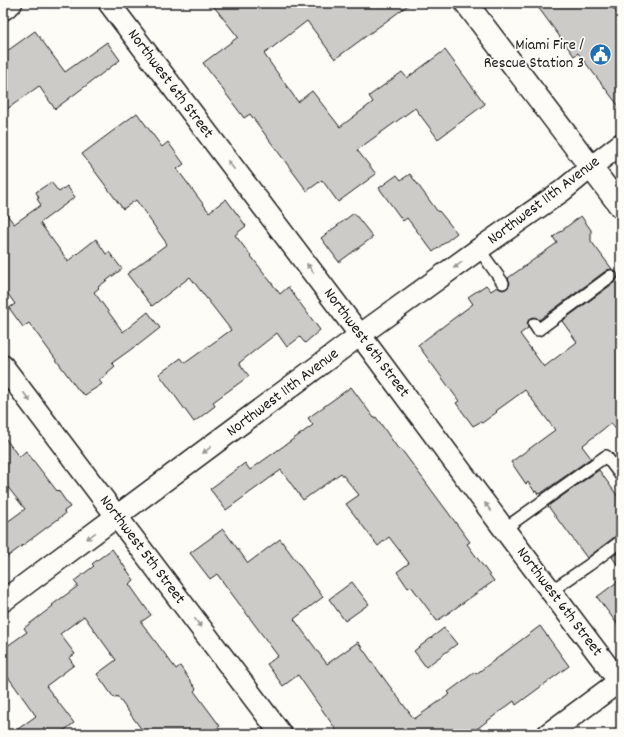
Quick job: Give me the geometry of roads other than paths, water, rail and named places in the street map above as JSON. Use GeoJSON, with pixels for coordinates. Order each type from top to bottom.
{"type":"FeatureCollection","features":[{"type":"Feature","properties":{"kind":"main road"},"geometry":{"type":"LineString","coordinates":[[3,9],[11,3]]}},
{"type":"Feature","properties":{"kind":"main road"},"geometry":{"type":"LineString","coordinates":[[466,3],[621,206]]}},
{"type":"Feature","properties":{"kind":"street","name":"Northwest 6th Street"},"geometry":{"type":"LineString","coordinates":[[109,3],[620,682]]}},
{"type":"Feature","properties":{"kind":"street","name":"Northwest 11th Avenue"},"geometry":{"type":"LineString","coordinates":[[3,601],[360,335],[562,191],[621,144]]}},
{"type":"Feature","properties":{"kind":"street","name":"Northwest 5th Street"},"geometry":{"type":"LineString","coordinates":[[4,370],[117,516],[281,734]]}},
{"type":"Feature","properties":{"kind":"street"},"geometry":{"type":"LineString","coordinates":[[548,734],[620,682]]}},
{"type":"Feature","properties":{"kind":"lane"},"geometry":{"type":"LineString","coordinates":[[479,249],[503,283]]}},
{"type":"Feature","properties":{"kind":"lane"},"geometry":{"type":"LineString","coordinates":[[534,324],[538,330],[612,276]]}},
{"type":"Feature","properties":{"kind":"lane"},"geometry":{"type":"LineString","coordinates":[[504,529],[606,456],[621,476]]}},
{"type":"Feature","properties":{"kind":"lane"},"geometry":{"type":"LineString","coordinates":[[551,591],[621,541]]}},
{"type":"Feature","properties":{"kind":"place","name":"Miami Fire / Rescue Station 3"},"geometry":{"type":"Point","coordinates":[600,54]}}]}
